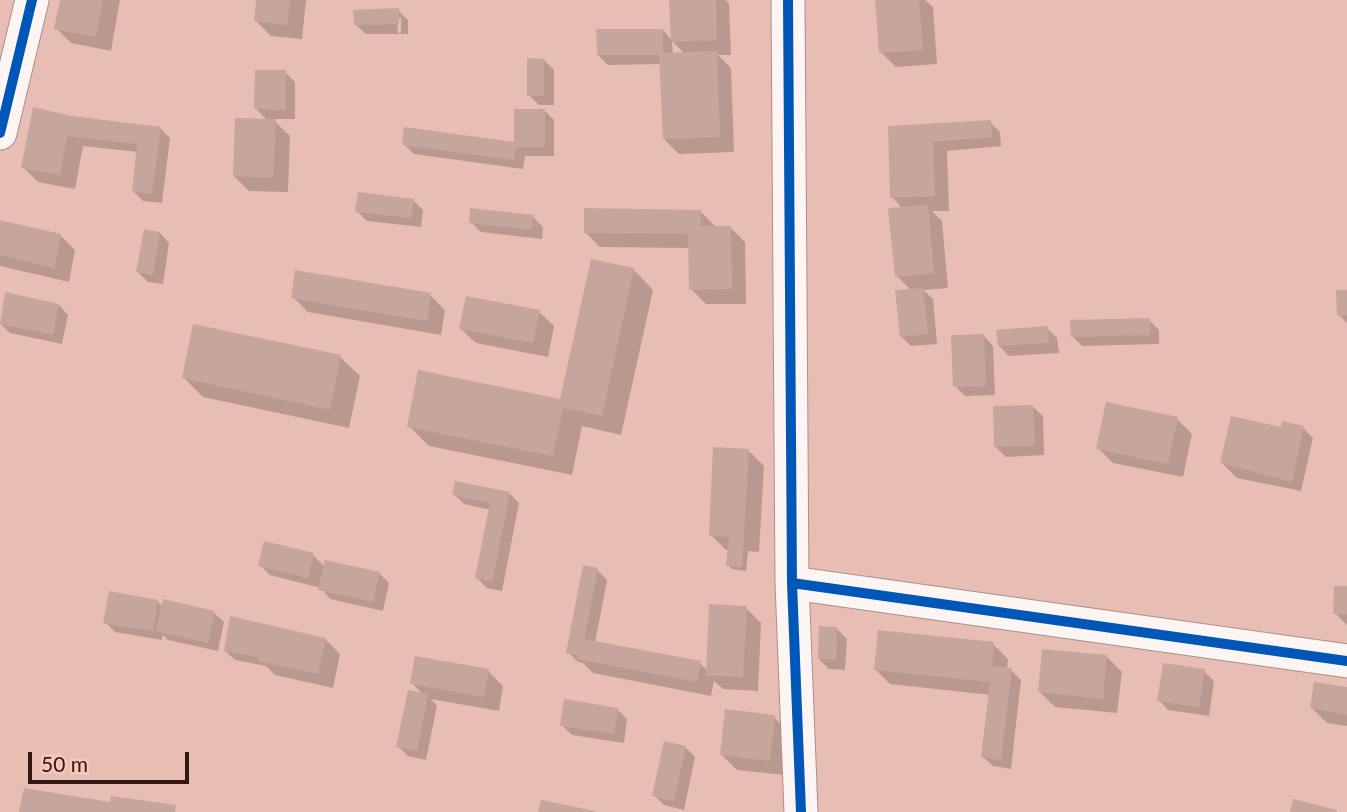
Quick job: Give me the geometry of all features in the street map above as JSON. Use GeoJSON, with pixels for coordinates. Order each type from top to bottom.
{"type":"FeatureCollection","features":[{"type":"Feature","properties":{"kind":"street"},"geometry":{"type":"LineString","coordinates":[[0,133],[32,0]]}},
{"type":"Feature","properties":{"kind":"street"},"geometry":{"type":"LineString","coordinates":[[788,0],[792,583],[802,812]]}},
{"type":"Feature","properties":{"kind":"street"},"geometry":{"type":"LineString","coordinates":[[792,583],[1347,661]]}},
{"type":"Feature","properties":{"kind":"building"},"geometry":{"type":"Polygon","coordinates":[[[60,0],[103,0],[96,37],[54,29],[60,0]]]}},
{"type":"Feature","properties":{"kind":"building"},"geometry":{"type":"Polygon","coordinates":[[[256,0],[290,0],[287,25],[254,21],[256,0]]]}},
{"type":"Feature","properties":{"kind":"building"},"geometry":{"type":"Polygon","coordinates":[[[669,0],[716,0],[717,40],[671,42],[669,0]]]}},
{"type":"Feature","properties":{"kind":"building"},"geometry":{"type":"Polygon","coordinates":[[[875,0],[919,0],[923,50],[879,53],[875,0]]]}},
{"type":"Feature","properties":{"kind":"building"},"geometry":{"type":"Polygon","coordinates":[[[399,8],[399,24],[354,25],[353,10],[399,8]]]}},
{"type":"Feature","properties":{"kind":"building"},"geometry":{"type":"Polygon","coordinates":[[[596,29],[663,29],[663,53],[717,51],[720,137],[663,139],[659,55],[597,55],[596,29]]]}},
{"type":"Feature","properties":{"kind":"building"},"geometry":{"type":"Polygon","coordinates":[[[527,58],[544,59],[544,96],[527,96],[527,58]]]}},
{"type":"Feature","properties":{"kind":"building"},"geometry":{"type":"Polygon","coordinates":[[[255,70],[286,70],[286,110],[254,109],[255,70]]]}},
{"type":"Feature","properties":{"kind":"building"},"geometry":{"type":"Polygon","coordinates":[[[33,107],[71,116],[161,127],[152,194],[132,191],[137,144],[67,136],[60,175],[21,168],[33,107]]]}},
{"type":"Feature","properties":{"kind":"building"},"geometry":{"type":"Polygon","coordinates":[[[514,109],[545,109],[545,147],[516,147],[514,160],[402,145],[404,127],[514,142],[514,109]]]}},
{"type":"Feature","properties":{"kind":"building"},"geometry":{"type":"Polygon","coordinates":[[[235,118],[276,119],[273,178],[233,176],[235,118]]]}},
{"type":"Feature","properties":{"kind":"building"},"geometry":{"type":"Polygon","coordinates":[[[991,120],[992,137],[933,142],[935,196],[890,198],[888,126],[991,120]]]}},
{"type":"Feature","properties":{"kind":"building"},"geometry":{"type":"Polygon","coordinates":[[[358,192],[414,199],[411,218],[355,212],[358,192]]]}},
{"type":"Feature","properties":{"kind":"building"},"geometry":{"type":"Polygon","coordinates":[[[928,205],[934,273],[895,277],[888,208],[928,205]]]}},
{"type":"Feature","properties":{"kind":"building"},"geometry":{"type":"Polygon","coordinates":[[[470,208],[534,215],[532,230],[469,223],[470,208]]]}},
{"type":"Feature","properties":{"kind":"building"},"geometry":{"type":"Polygon","coordinates":[[[584,208],[701,210],[701,226],[731,226],[732,289],[689,290],[688,234],[584,233],[584,208]]]}},
{"type":"Feature","properties":{"kind":"building"},"geometry":{"type":"Polygon","coordinates":[[[0,220],[61,234],[54,268],[0,255],[0,220]]]}},
{"type":"Feature","properties":{"kind":"building"},"geometry":{"type":"Polygon","coordinates":[[[144,229],[160,232],[153,275],[136,272],[144,229]]]}},
{"type":"Feature","properties":{"kind":"building"},"geometry":{"type":"Polygon","coordinates":[[[591,259],[634,268],[602,416],[563,408],[553,456],[407,427],[418,370],[560,399],[591,259]]]}},
{"type":"Feature","properties":{"kind":"building"},"geometry":{"type":"Polygon","coordinates":[[[295,270],[431,293],[427,321],[291,298],[295,270]]]}},
{"type":"Feature","properties":{"kind":"building"},"geometry":{"type":"Polygon","coordinates":[[[923,288],[928,334],[900,337],[895,290],[923,288]]]}},
{"type":"Feature","properties":{"kind":"building"},"geometry":{"type":"Polygon","coordinates":[[[1336,290],[1347,290],[1347,315],[1337,316],[1336,290]]]}},
{"type":"Feature","properties":{"kind":"building"},"geometry":{"type":"Polygon","coordinates":[[[5,292],[59,304],[53,335],[0,324],[5,292]]]}},
{"type":"Feature","properties":{"kind":"building"},"geometry":{"type":"Polygon","coordinates":[[[466,296],[540,310],[533,343],[459,329],[466,296]]]}},
{"type":"Feature","properties":{"kind":"building"},"geometry":{"type":"Polygon","coordinates":[[[1150,318],[1150,335],[1071,337],[1070,320],[1150,318]]]}},
{"type":"Feature","properties":{"kind":"building"},"geometry":{"type":"Polygon","coordinates":[[[193,324],[341,355],[330,410],[182,378],[193,324]]]}},
{"type":"Feature","properties":{"kind":"building"},"geometry":{"type":"Polygon","coordinates":[[[1048,326],[1049,343],[998,346],[996,330],[1048,326]]]}},
{"type":"Feature","properties":{"kind":"building"},"geometry":{"type":"Polygon","coordinates":[[[984,334],[986,386],[953,387],[951,335],[984,334]]]}},
{"type":"Feature","properties":{"kind":"building"},"geometry":{"type":"Polygon","coordinates":[[[1106,402],[1178,417],[1168,464],[1096,449],[1106,402]]]}},
{"type":"Feature","properties":{"kind":"building"},"geometry":{"type":"Polygon","coordinates":[[[1033,405],[1035,446],[994,447],[993,406],[1033,405]]]}},
{"type":"Feature","properties":{"kind":"building"},"geometry":{"type":"Polygon","coordinates":[[[1231,416],[1281,427],[1282,421],[1304,426],[1292,482],[1220,463],[1231,416]]]}},
{"type":"Feature","properties":{"kind":"building"},"geometry":{"type":"Polygon","coordinates":[[[713,447],[749,449],[742,567],[726,566],[729,537],[709,536],[713,447]]]}},
{"type":"Feature","properties":{"kind":"building"},"geometry":{"type":"Polygon","coordinates":[[[455,481],[510,492],[492,582],[475,578],[490,503],[452,495],[455,481]]]}},
{"type":"Feature","properties":{"kind":"building"},"geometry":{"type":"Polygon","coordinates":[[[264,541],[314,553],[308,578],[258,566],[264,541]]]}},
{"type":"Feature","properties":{"kind":"building"},"geometry":{"type":"Polygon","coordinates":[[[325,560],[380,572],[373,602],[318,590],[325,560]]]}},
{"type":"Feature","properties":{"kind":"building"},"geometry":{"type":"Polygon","coordinates":[[[583,565],[598,568],[584,639],[701,661],[697,682],[577,659],[577,655],[566,653],[583,565]]]}},
{"type":"Feature","properties":{"kind":"building"},"geometry":{"type":"Polygon","coordinates":[[[1334,586],[1347,586],[1347,614],[1333,614],[1334,586]]]}},
{"type":"Feature","properties":{"kind":"building"},"geometry":{"type":"Polygon","coordinates":[[[109,591],[158,600],[153,631],[103,623],[109,591]]]}},
{"type":"Feature","properties":{"kind":"building"},"geometry":{"type":"Polygon","coordinates":[[[163,599],[215,611],[208,643],[156,631],[163,599]]]}},
{"type":"Feature","properties":{"kind":"building"},"geometry":{"type":"Polygon","coordinates":[[[709,604],[747,606],[743,677],[706,675],[709,604]]]}},
{"type":"Feature","properties":{"kind":"building"},"geometry":{"type":"Polygon","coordinates":[[[230,616],[326,638],[318,674],[258,661],[259,657],[224,651],[230,616]]]}},
{"type":"Feature","properties":{"kind":"building"},"geometry":{"type":"Polygon","coordinates":[[[819,626],[837,627],[836,660],[818,659],[819,626]]]}},
{"type":"Feature","properties":{"kind":"building"},"geometry":{"type":"Polygon","coordinates":[[[878,630],[994,642],[992,666],[1012,668],[1001,760],[981,757],[990,682],[874,670],[878,630]]]}},
{"type":"Feature","properties":{"kind":"building"},"geometry":{"type":"Polygon","coordinates":[[[1042,649],[1107,655],[1103,699],[1038,692],[1042,649]]]}},
{"type":"Feature","properties":{"kind":"building"},"geometry":{"type":"Polygon","coordinates":[[[415,656],[489,669],[484,697],[410,684],[415,656]]]}},
{"type":"Feature","properties":{"kind":"building"},"geometry":{"type":"Polygon","coordinates":[[[1163,663],[1205,669],[1199,707],[1157,701],[1163,663]]]}},
{"type":"Feature","properties":{"kind":"building"},"geometry":{"type":"Polygon","coordinates":[[[1314,682],[1347,687],[1347,715],[1310,708],[1314,682]]]}},
{"type":"Feature","properties":{"kind":"building"},"geometry":{"type":"Polygon","coordinates":[[[408,690],[428,694],[417,751],[396,747],[408,690]]]}},
{"type":"Feature","properties":{"kind":"building"},"geometry":{"type":"Polygon","coordinates":[[[564,699],[618,708],[614,734],[560,726],[564,699]]]}},
{"type":"Feature","properties":{"kind":"building"},"geometry":{"type":"Polygon","coordinates":[[[725,709],[775,715],[770,761],[720,755],[725,709]]]}},
{"type":"Feature","properties":{"kind":"building"},"geometry":{"type":"Polygon","coordinates":[[[664,741],[686,746],[674,801],[652,796],[664,741]]]}},
{"type":"Feature","properties":{"kind":"building"},"geometry":{"type":"Polygon","coordinates":[[[24,788],[110,802],[111,796],[176,805],[175,812],[19,812],[24,788]]]}},
{"type":"Feature","properties":{"kind":"building"},"geometry":{"type":"Polygon","coordinates":[[[1293,799],[1337,810],[1337,812],[1290,812],[1293,799]]]}},
{"type":"Feature","properties":{"kind":"building"},"geometry":{"type":"Polygon","coordinates":[[[541,800],[595,811],[595,812],[538,812],[541,800]]]}},
{"type":"Feature","properties":{"kind":"cycle path"},"geometry":{"type":"LineString","coordinates":[[0,133],[32,0]]}},
{"type":"Feature","properties":{"kind":"cycle path"},"geometry":{"type":"LineString","coordinates":[[788,0],[792,583],[801,812]]}},
{"type":"Feature","properties":{"kind":"cycle path"},"geometry":{"type":"LineString","coordinates":[[792,583],[1347,661]]}}]}
